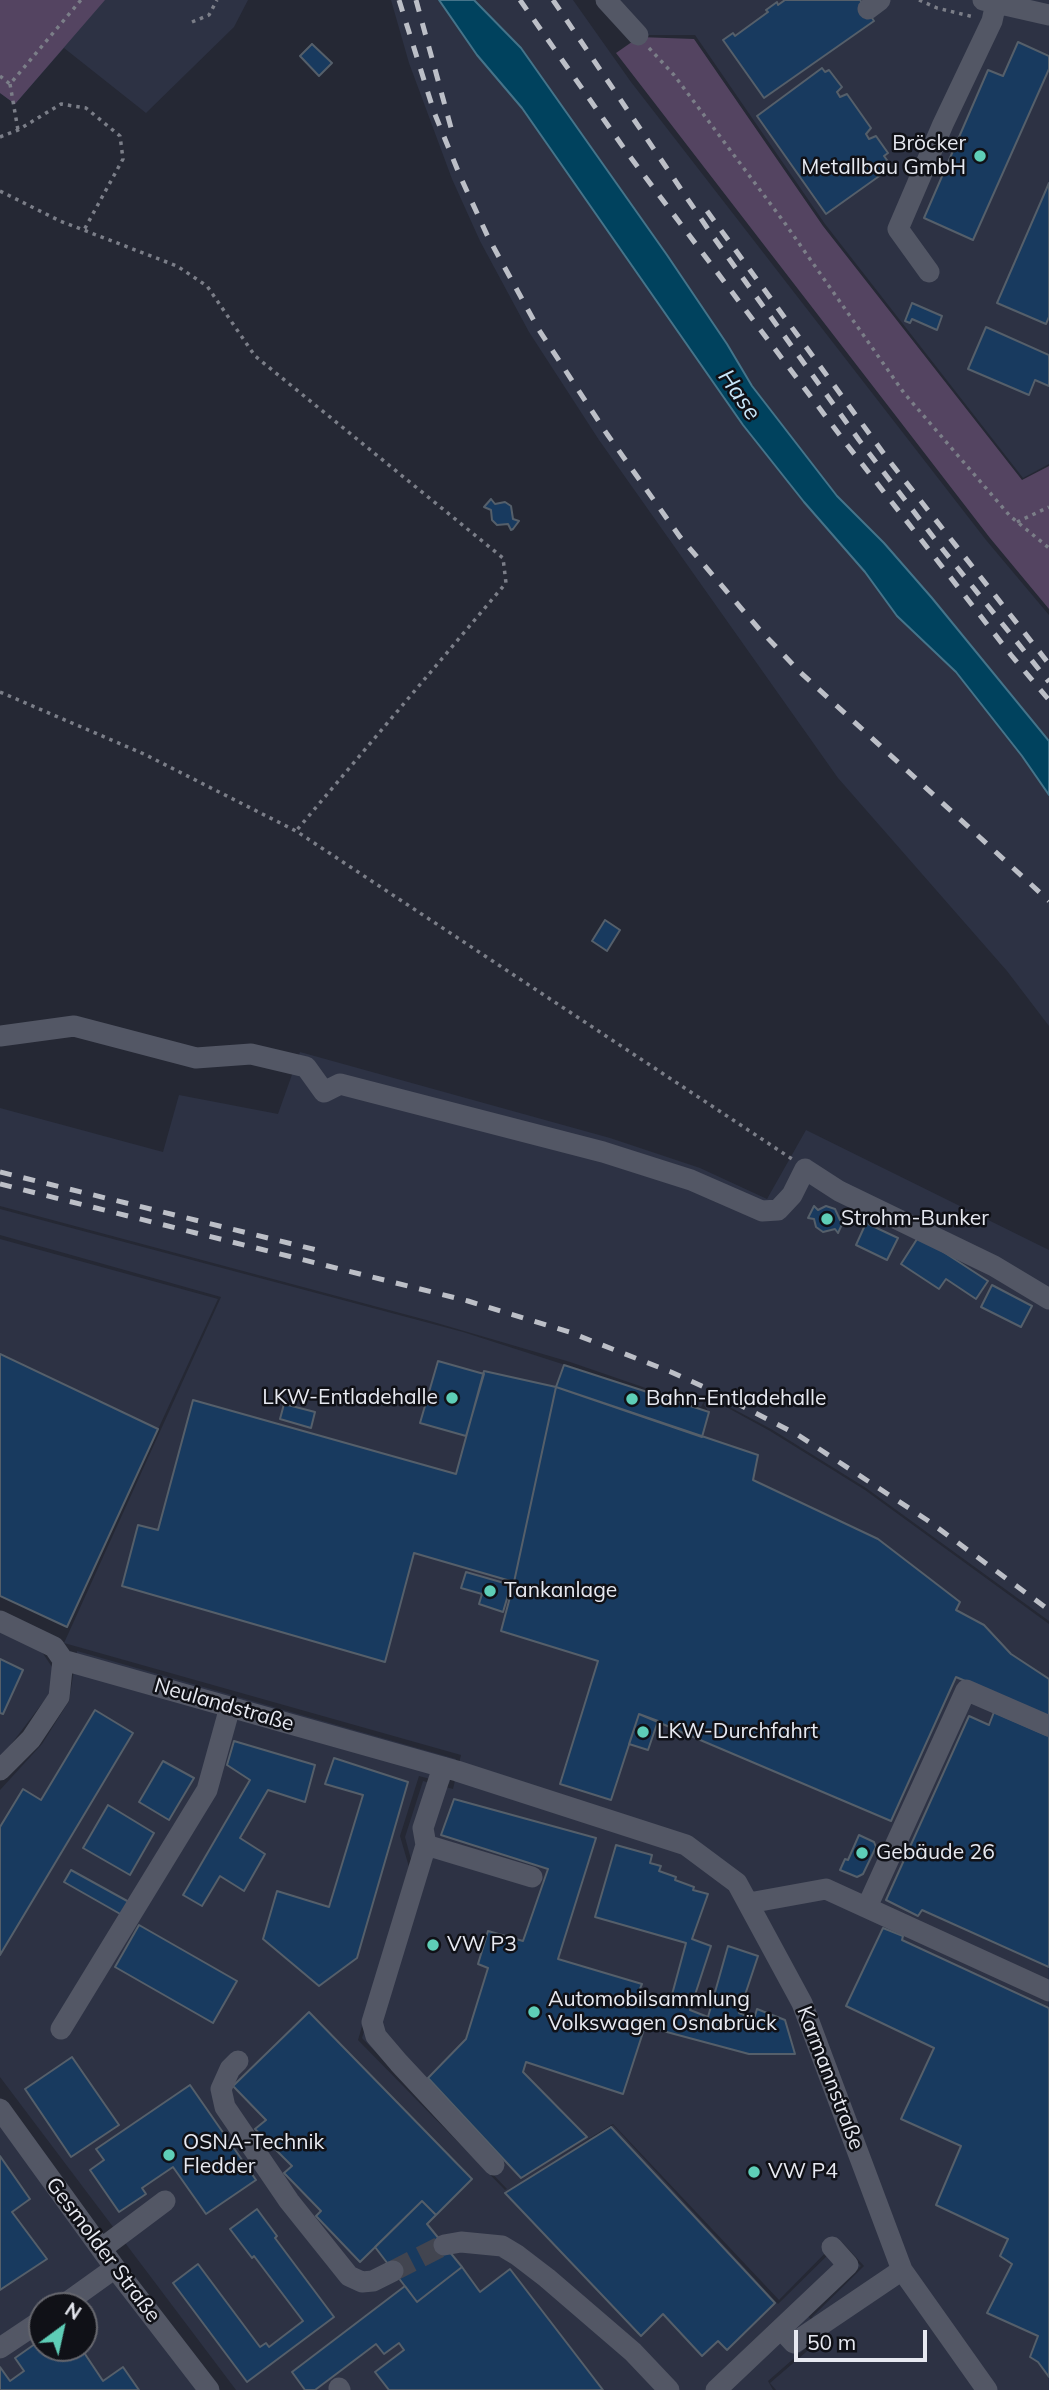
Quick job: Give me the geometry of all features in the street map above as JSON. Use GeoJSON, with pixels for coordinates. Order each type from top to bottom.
{"type":"FeatureCollection","features":[{"type":"Feature","properties":{"kind":"street"},"geometry":{"type":"LineString","coordinates":[[606,0],[638,35]]}},
{"type":"Feature","properties":{"kind":"street"},"geometry":{"type":"LineString","coordinates":[[929,272],[898,229],[943,124],[992,21],[990,1],[1049,15]]}},
{"type":"Feature","properties":{"kind":"street"},"geometry":{"type":"LineString","coordinates":[[0,1036],[74,1026],[196,1058],[251,1055],[306,1067],[324,1092],[340,1084],[603,1152],[691,1180],[762,1211],[778,1210],[792,1195],[805,1169],[839,1191],[994,1266],[1049,1299]]}},
{"type":"Feature","properties":{"kind":"street","name":"Neulandstraße"},"geometry":{"type":"LineString","coordinates":[[0,1621],[54,1647],[63,1660],[450,1769]]}},
{"type":"Feature","properties":{"kind":"street"},"geometry":{"type":"LineString","coordinates":[[0,1770],[31,1738],[59,1697],[63,1660]]}},
{"type":"Feature","properties":{"kind":"street"},"geometry":{"type":"LineString","coordinates":[[867,1907],[966,1690],[1049,1726]]}},
{"type":"Feature","properties":{"kind":"street"},"geometry":{"type":"LineString","coordinates":[[61,2029],[207,1790],[230,1707]]}},
{"type":"Feature","properties":{"kind":"street"},"geometry":{"type":"LineString","coordinates":[[450,1769],[423,1828],[426,1845],[372,2022],[376,2036],[399,2063],[494,2165]]}},
{"type":"Feature","properties":{"kind":"street","name":"Karmannstraße"},"geometry":{"type":"LineString","coordinates":[[450,1769],[687,1845],[737,1883],[802,2003],[902,2270],[987,2390]]}},
{"type":"Feature","properties":{"kind":"street"},"geometry":{"type":"LineString","coordinates":[[426,1845],[532,1877]]}},
{"type":"Feature","properties":{"kind":"street"},"geometry":{"type":"LineString","coordinates":[[749,1903],[826,1889],[1049,1991]]}},
{"type":"Feature","properties":{"kind":"street"},"geometry":{"type":"LineString","coordinates":[[239,2061],[230,2069],[221,2089],[225,2107],[289,2201],[349,2276],[362,2282],[373,2281],[393,2271]]}},
{"type":"Feature","properties":{"kind":"street","name":"Gesmolder Straße"},"geometry":{"type":"LineString","coordinates":[[0,2109],[115,2268],[208,2390]]}},
{"type":"Feature","properties":{"kind":"street"},"geometry":{"type":"LineString","coordinates":[[102,2249],[164,2201]]}},
{"type":"Feature","properties":{"kind":"street"},"geometry":{"type":"LineString","coordinates":[[444,2245],[461,2242],[502,2246],[517,2255],[632,2352],[669,2390]]}},
{"type":"Feature","properties":{"kind":"street"},"geometry":{"type":"LineString","coordinates":[[716,2390],[848,2265],[832,2247]]}},
{"type":"Feature","properties":{"kind":"street"},"geometry":{"type":"LineString","coordinates":[[82,2292],[115,2268]]}},
{"type":"Feature","properties":{"kind":"street"},"geometry":{"type":"LineString","coordinates":[[781,2329],[794,2343],[902,2270]]}},
{"type":"Feature","properties":{"kind":"street"},"geometry":{"type":"LineString","coordinates":[[0,2348],[28,2329]]}},
{"type":"Feature","properties":{"kind":"path"},"geometry":{"type":"LineString","coordinates":[[10,84],[81,0]]}},
{"type":"Feature","properties":{"kind":"path"},"geometry":{"type":"LineString","coordinates":[[192,22],[209,15],[217,0]]}},
{"type":"Feature","properties":{"kind":"path"},"geometry":{"type":"LineString","coordinates":[[638,35],[674,75],[784,222],[904,394],[1017,522],[1049,548]]}},
{"type":"Feature","properties":{"kind":"path"},"geometry":{"type":"LineString","coordinates":[[0,76],[10,84],[18,130]]}},
{"type":"Feature","properties":{"kind":"path"},"geometry":{"type":"LineString","coordinates":[[0,137],[18,130],[61,104],[86,108],[120,136],[123,159],[84,230]]}},
{"type":"Feature","properties":{"kind":"path"},"geometry":{"type":"LineString","coordinates":[[0,191],[60,221],[177,266],[207,286],[255,356],[503,558],[506,583],[296,831]]}},
{"type":"Feature","properties":{"kind":"path"},"geometry":{"type":"LineString","coordinates":[[1017,522],[1049,507]]}},
{"type":"Feature","properties":{"kind":"path"},"geometry":{"type":"LineString","coordinates":[[0,692],[144,754],[296,831],[772,1144],[805,1169]]}},
{"type":"Feature","properties":{"kind":"shaded area"},"geometry":{"type":"Polygon","coordinates":[[[0,0],[248,0],[234,27],[146,113],[64,48],[15,104],[0,93],[0,0]]]}},
{"type":"Feature","properties":{"kind":"shaded area"},"geometry":{"type":"Polygon","coordinates":[[[0,0],[105,0],[15,104],[0,93],[0,0]]]}},
{"type":"Feature","properties":{"kind":"shaded area"},"geometry":{"type":"Polygon","coordinates":[[[391,0],[573,0],[631,82],[986,540],[1049,615],[1049,1026],[1007,971],[838,778],[599,440],[529,332],[480,241],[452,179],[409,63],[391,0]]]}},
{"type":"Feature","properties":{"kind":"shaded area"},"geometry":{"type":"Polygon","coordinates":[[[606,0],[1049,0],[1049,464],[1023,478],[825,224],[695,35],[638,35],[606,0]]]}},
{"type":"Feature","properties":{"kind":"shaded area"},"geometry":{"type":"Polygon","coordinates":[[[639,37],[694,39],[823,226],[1022,480],[1049,466],[1049,609],[990,538],[616,53],[639,37]]]}},
{"type":"Feature","properties":{"kind":"shaded area"},"geometry":{"type":"Polygon","coordinates":[[[300,1052],[610,1138],[700,1168],[767,1199],[806,1130],[1049,1250],[1049,1621],[866,1488],[771,1429],[707,1395],[701,1407],[570,1362],[430,1321],[0,1206],[0,1108],[163,1152],[179,1095],[278,1114],[300,1052]]]}},
{"type":"Feature","properties":{"kind":"shaded area"},"geometry":{"type":"Polygon","coordinates":[[[0,1209],[463,1332],[708,1411],[704,1405],[708,1397],[770,1431],[865,1490],[1049,1624],[1049,2390],[776,2390],[770,2383],[827,2334],[812,2317],[864,2266],[839,2239],[779,2300],[613,2124],[545,2165],[613,2125],[778,2304],[840,2243],[861,2266],[808,2316],[823,2333],[768,2381],[773,2390],[236,2390],[0,2077],[0,1790],[42,1744],[69,1701],[77,1651],[456,1759],[449,1784],[419,1776],[400,1836],[409,1867],[358,2040],[505,2190],[507,2189],[362,2038],[413,1867],[405,1837],[423,1781],[453,1789],[461,1755],[64,1643],[221,1297],[0,1235],[0,1209]]]}},
{"type":"Feature","properties":{"kind":"shaded area"},"geometry":{"type":"Polygon","coordinates":[[[0,1239],[218,1299],[67,1627],[0,1596],[0,1239]]]}},
{"type":"Feature","properties":{"kind":"shaded area"},"geometry":{"type":"Polygon","coordinates":[[[0,1628],[38,1646],[54,1670],[50,1693],[0,1759],[0,1628]]]}},
{"type":"Feature","properties":{"kind":"shaded area"},"geometry":{"type":"Polygon","coordinates":[[[0,2121],[199,2390],[0,2390],[0,2121]]]}},
{"type":"Feature","properties":{"kind":"water","name":"Hase"},"geometry":{"type":"Polygon","coordinates":[[[439,0],[474,0],[521,48],[667,255],[752,386],[837,496],[884,543],[932,598],[1049,741],[1049,795],[956,672],[897,616],[865,572],[804,502],[743,425],[522,108],[477,55],[439,0]]]}},
{"type":"Feature","properties":{"kind":"building"},"geometry":{"type":"Polygon","coordinates":[[[785,0],[860,0],[874,21],[764,98],[723,40],[733,33],[735,36],[768,12],[766,10],[777,2],[778,5],[785,0]]]}},
{"type":"Feature","properties":{"kind":"building","name":"Bröcker Metallbau GmbH"},"geometry":{"type":"Polygon","coordinates":[[[1018,42],[1049,56],[1049,69],[973,240],[924,218],[988,70],[1003,76],[1018,42]]]}},
{"type":"Feature","properties":{"kind":"building"},"geometry":{"type":"Polygon","coordinates":[[[312,44],[332,63],[319,76],[300,56],[312,44]]]}},
{"type":"Feature","properties":{"kind":"building"},"geometry":{"type":"Polygon","coordinates":[[[822,68],[825,72],[829,70],[842,87],[837,92],[840,97],[847,94],[871,128],[866,134],[869,139],[876,136],[888,153],[884,156],[892,167],[826,214],[757,116],[822,68]]]}},
{"type":"Feature","properties":{"kind":"building"},"geometry":{"type":"Polygon","coordinates":[[[1049,183],[1049,317],[1046,324],[997,303],[1049,183]]]}},
{"type":"Feature","properties":{"kind":"building"},"geometry":{"type":"Polygon","coordinates":[[[912,303],[942,316],[937,330],[912,319],[910,323],[905,321],[912,303]]]}},
{"type":"Feature","properties":{"kind":"building"},"geometry":{"type":"Polygon","coordinates":[[[986,327],[1049,355],[1049,386],[1035,380],[1029,395],[968,369],[986,327]]]}},
{"type":"Feature","properties":{"kind":"building"},"geometry":{"type":"Polygon","coordinates":[[[491,499],[495,504],[505,502],[511,506],[513,519],[519,521],[513,529],[511,530],[508,524],[497,525],[492,520],[491,510],[484,507],[491,499]]]}},
{"type":"Feature","properties":{"kind":"building"},"geometry":{"type":"Polygon","coordinates":[[[605,920],[620,930],[607,951],[592,941],[605,920]]]}},
{"type":"Feature","properties":{"kind":"building","name":"Strohm-Bunker"},"geometry":{"type":"Polygon","coordinates":[[[814,1206],[818,1210],[826,1206],[835,1209],[840,1220],[844,1220],[838,1233],[835,1229],[823,1232],[816,1227],[814,1219],[808,1218],[814,1206]]]}},
{"type":"Feature","properties":{"kind":"building"},"geometry":{"type":"Polygon","coordinates":[[[866,1223],[898,1238],[887,1260],[856,1245],[866,1223]]]}},
{"type":"Feature","properties":{"kind":"building"},"geometry":{"type":"Polygon","coordinates":[[[919,1236],[988,1281],[976,1299],[946,1279],[939,1289],[901,1264],[919,1236]]]}},
{"type":"Feature","properties":{"kind":"building"},"geometry":{"type":"Polygon","coordinates":[[[992,1285],[1032,1306],[1021,1327],[981,1307],[992,1285]]]}},
{"type":"Feature","properties":{"kind":"building"},"geometry":{"type":"Polygon","coordinates":[[[0,1354],[158,1429],[67,1627],[0,1596],[0,1354]]]}},
{"type":"Feature","properties":{"kind":"building","name":"LKW-Entladehalle"},"geometry":{"type":"Polygon","coordinates":[[[438,1361],[484,1374],[466,1436],[420,1423],[438,1361]]]}},
{"type":"Feature","properties":{"kind":"building","name":"Bahn-Entladehalle"},"geometry":{"type":"Polygon","coordinates":[[[564,1365],[709,1412],[702,1437],[556,1387],[564,1365]]]}},
{"type":"Feature","properties":{"kind":"building"},"geometry":{"type":"Polygon","coordinates":[[[484,1371],[556,1387],[514,1582],[414,1553],[385,1662],[122,1586],[138,1525],[158,1530],[193,1400],[456,1474],[484,1371]]]}},
{"type":"Feature","properties":{"kind":"building"},"geometry":{"type":"Polygon","coordinates":[[[556,1387],[758,1455],[753,1480],[878,1539],[960,1602],[956,1610],[984,1625],[1011,1654],[1049,1679],[1049,1717],[956,1677],[891,1821],[639,1714],[611,1800],[560,1784],[598,1661],[501,1631],[556,1387]]]}},
{"type":"Feature","properties":{"kind":"building"},"geometry":{"type":"Polygon","coordinates":[[[284,1404],[315,1412],[311,1428],[280,1419],[284,1404]]]}},
{"type":"Feature","properties":{"kind":"building","name":"Tankanlage"},"geometry":{"type":"Polygon","coordinates":[[[466,1572],[511,1585],[503,1612],[479,1604],[482,1594],[461,1588],[466,1572]]]}},
{"type":"Feature","properties":{"kind":"building"},"geometry":{"type":"Polygon","coordinates":[[[0,1659],[23,1670],[3,1714],[0,1713],[0,1659]]]}},
{"type":"Feature","properties":{"kind":"building"},"geometry":{"type":"Polygon","coordinates":[[[95,1710],[133,1733],[0,1955],[0,1827],[23,1789],[41,1800],[95,1710]]]}},
{"type":"Feature","properties":{"kind":"building"},"geometry":{"type":"Polygon","coordinates":[[[994,1712],[1049,1736],[1049,1967],[922,1910],[918,1916],[886,1900],[969,1716],[989,1725],[994,1712]]]}},
{"type":"Feature","properties":{"kind":"building","name":"LKW-Durchfahrt"},"geometry":{"type":"Polygon","coordinates":[[[639,1714],[658,1721],[648,1750],[629,1744],[639,1714]]]}},
{"type":"Feature","properties":{"kind":"building"},"geometry":{"type":"Polygon","coordinates":[[[234,1741],[315,1765],[305,1802],[268,1790],[240,1838],[265,1854],[244,1891],[220,1876],[202,1906],[183,1895],[250,1780],[227,1765],[234,1741]]]}},
{"type":"Feature","properties":{"kind":"building"},"geometry":{"type":"Polygon","coordinates":[[[334,1758],[408,1782],[357,1958],[319,1986],[263,1939],[277,1891],[329,1907],[363,1795],[325,1784],[334,1758]]]}},
{"type":"Feature","properties":{"kind":"building"},"geometry":{"type":"Polygon","coordinates":[[[163,1761],[194,1778],[169,1820],[139,1802],[163,1761]]]}},
{"type":"Feature","properties":{"kind":"building"},"geometry":{"type":"Polygon","coordinates":[[[454,1799],[596,1838],[558,1959],[642,1984],[639,1991],[670,2002],[686,1943],[595,1917],[616,1845],[652,1855],[650,1863],[661,1866],[659,1871],[694,1887],[693,1890],[708,1894],[692,1939],[711,1946],[690,2010],[708,2017],[728,1946],[758,1956],[739,2013],[754,2019],[757,2009],[785,2020],[795,2054],[749,2054],[663,2031],[646,2023],[623,2094],[526,2062],[523,2072],[587,2137],[521,2178],[428,2078],[466,2039],[488,1968],[478,1964],[488,1931],[523,1941],[548,1869],[441,1835],[454,1799]]]}},
{"type":"Feature","properties":{"kind":"building"},"geometry":{"type":"Polygon","coordinates":[[[108,1805],[154,1833],[130,1875],[83,1848],[108,1805]]]}},
{"type":"Feature","properties":{"kind":"building","name":"Gebäude 26"},"geometry":{"type":"Polygon","coordinates":[[[859,1835],[874,1842],[876,1847],[863,1874],[857,1877],[840,1870],[845,1859],[848,1860],[859,1835]]]}},
{"type":"Feature","properties":{"kind":"building"},"geometry":{"type":"Polygon","coordinates":[[[71,1870],[129,1902],[122,1915],[64,1882],[71,1870]]]}},
{"type":"Feature","properties":{"kind":"building"},"geometry":{"type":"Polygon","coordinates":[[[139,1925],[237,1981],[213,2023],[115,1967],[139,1925]]]}},
{"type":"Feature","properties":{"kind":"building"},"geometry":{"type":"Polygon","coordinates":[[[883,1928],[903,1936],[902,1940],[1049,2008],[1049,2377],[1038,2362],[1030,2357],[1038,2336],[987,2313],[1012,2264],[1000,2256],[1008,2239],[936,2205],[961,2146],[901,2119],[934,2048],[846,2006],[883,1928]]]}},
{"type":"Feature","properties":{"kind":"building"},"geometry":{"type":"Polygon","coordinates":[[[309,2012],[472,2179],[436,2215],[422,2201],[360,2262],[316,2216],[321,2211],[284,2173],[292,2166],[255,2129],[266,2120],[233,2086],[309,2012]]]}},
{"type":"Feature","properties":{"kind":"building"},"geometry":{"type":"Polygon","coordinates":[[[72,2057],[119,2125],[71,2157],[25,2089],[72,2057]]]}},
{"type":"Feature","properties":{"kind":"building","name":"OSNA-Technik Fledder"},"geometry":{"type":"Polygon","coordinates":[[[190,2085],[256,2180],[206,2214],[173,2167],[142,2188],[146,2194],[119,2212],[90,2170],[104,2160],[96,2149],[190,2085]]]}},
{"type":"Feature","properties":{"kind":"building"},"geometry":{"type":"Polygon","coordinates":[[[611,2127],[775,2303],[727,2350],[718,2341],[702,2356],[663,2314],[641,2336],[505,2193],[611,2127]]]}},
{"type":"Feature","properties":{"kind":"building"},"geometry":{"type":"Polygon","coordinates":[[[0,2156],[30,2199],[12,2212],[47,2259],[0,2290],[0,2156]]]}},
{"type":"Feature","properties":{"kind":"building"},"geometry":{"type":"Polygon","coordinates":[[[422,2201],[436,2215],[427,2224],[462,2267],[417,2302],[375,2247],[422,2201]]]}},
{"type":"Feature","properties":{"kind":"building"},"geometry":{"type":"Polygon","coordinates":[[[257,2209],[277,2236],[275,2238],[334,2317],[247,2382],[173,2283],[198,2264],[260,2347],[266,2343],[269,2347],[303,2321],[230,2229],[257,2209]]]}},
{"type":"Feature","properties":{"kind":"building"},"geometry":{"type":"Polygon","coordinates":[[[462,2267],[480,2292],[510,2269],[603,2390],[389,2390],[375,2372],[404,2350],[399,2343],[384,2354],[376,2344],[315,2390],[305,2390],[292,2372],[405,2286],[417,2302],[462,2267]]]}},
{"type":"Feature","properties":{"kind":"building"},"geometry":{"type":"Polygon","coordinates":[[[28,2349],[28,2362],[90,2362],[103,2381],[123,2367],[139,2390],[0,2390],[0,2367],[10,2381],[24,2371],[15,2358],[28,2349]]]}},
{"type":"Feature","properties":{"kind":"tunnel"},"geometry":{"type":"LineString","coordinates":[[393,2271],[444,2245]]}},
{"type":"Feature","properties":{"kind":"railway"},"geometry":{"type":"LineString","coordinates":[[399,0],[434,112],[488,237],[539,330],[607,434],[680,537],[800,672],[1049,901]]}},
{"type":"Feature","properties":{"kind":"railway"},"geometry":{"type":"LineString","coordinates":[[416,0],[453,135]]}},
{"type":"Feature","properties":{"kind":"railway"},"geometry":{"type":"LineString","coordinates":[[520,0],[628,154],[848,446],[1049,700]]}},
{"type":"Feature","properties":{"kind":"railway"},"geometry":{"type":"LineString","coordinates":[[553,0],[712,235],[859,440],[1049,682]]}},
{"type":"Feature","properties":{"kind":"railway"},"geometry":{"type":"LineString","coordinates":[[707,211],[887,458],[1049,664]]}},
{"type":"Feature","properties":{"kind":"railway"},"geometry":{"type":"LineString","coordinates":[[0,1172],[325,1252]]}},
{"type":"Feature","properties":{"kind":"railway"},"geometry":{"type":"LineString","coordinates":[[0,1184],[468,1301],[569,1332],[671,1372],[798,1435],[927,1520],[1049,1610]]}},
{"type":"Feature","properties":{"kind":"place","name":"Bröcker Metallbau GmbH"},"geometry":{"type":"Point","coordinates":[980,156]}},
{"type":"Feature","properties":{"kind":"place","name":"Strohm-Bunker"},"geometry":{"type":"Point","coordinates":[827,1219]}},
{"type":"Feature","properties":{"kind":"place","name":"LKW-Entladehalle"},"geometry":{"type":"Point","coordinates":[452,1398]}},
{"type":"Feature","properties":{"kind":"place","name":"Bahn-Entladehalle"},"geometry":{"type":"Point","coordinates":[632,1399]}},
{"type":"Feature","properties":{"kind":"place","name":"Tankanlage"},"geometry":{"type":"Point","coordinates":[490,1591]}},
{"type":"Feature","properties":{"kind":"place","name":"LKW-Durchfahrt"},"geometry":{"type":"Point","coordinates":[643,1732]}},
{"type":"Feature","properties":{"kind":"place","name":"Gebäude 26"},"geometry":{"type":"Point","coordinates":[862,1853]}},
{"type":"Feature","properties":{"kind":"place","name":"VW P3"},"geometry":{"type":"Point","coordinates":[433,1945]}},
{"type":"Feature","properties":{"kind":"place","name":"Automobilsammlung Volkswagen Osnabrück"},"geometry":{"type":"Point","coordinates":[534,2012]}},
{"type":"Feature","properties":{"kind":"place","name":"OSNA-Technik Fledder"},"geometry":{"type":"Point","coordinates":[169,2155]}},
{"type":"Feature","properties":{"kind":"place","name":"VW P4"},"geometry":{"type":"Point","coordinates":[754,2172]}}]}
